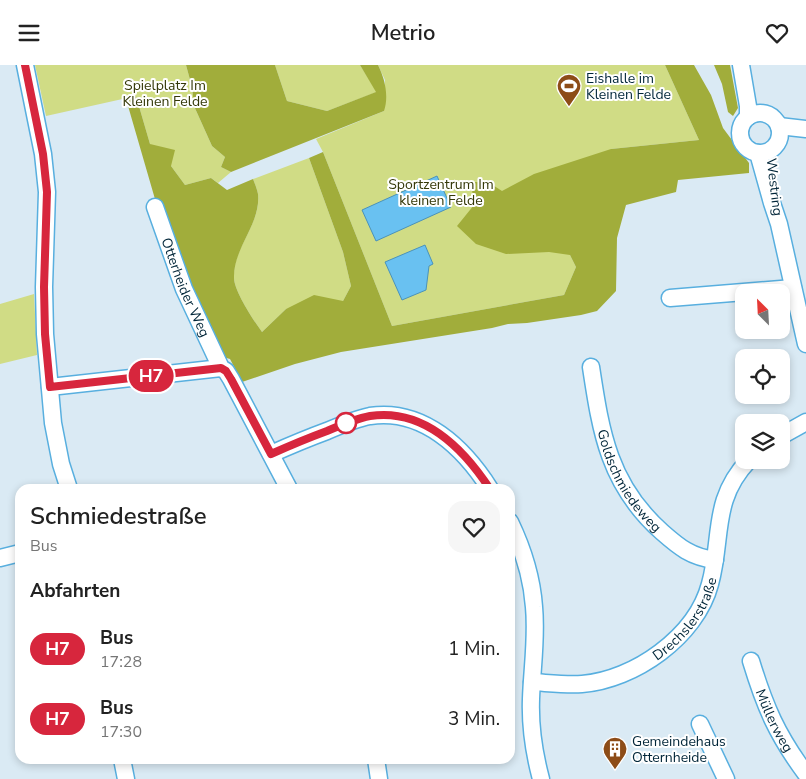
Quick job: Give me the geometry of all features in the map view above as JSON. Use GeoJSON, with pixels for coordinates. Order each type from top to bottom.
{"type":"FeatureCollection","features":[{"type":"Feature","properties":{"kind":"street"},"geometry":{"type":"LineString","coordinates":[[25,65],[43,154],[47,192],[44,287],[45,334],[53,423],[67,484]]}},
{"type":"Feature","properties":{"kind":"street"},"geometry":{"type":"LineString","coordinates":[[741,65],[748,106],[755,115]]}},
{"type":"Feature","properties":{"kind":"street"},"geometry":{"type":"LineString","coordinates":[[750,65],[755,115]]}},
{"type":"Feature","properties":{"kind":"street"},"geometry":{"type":"LineString","coordinates":[[772,142],[776,120],[769,115],[755,115],[742,124],[740,133],[746,146],[806,138]]}},
{"type":"Feature","properties":{"kind":"street"},"geometry":{"type":"LineString","coordinates":[[772,142],[806,129]]}},
{"type":"Feature","properties":{"kind":"street","name":"Westring"},"geometry":{"type":"LineString","coordinates":[[772,142],[772,203],[779,224],[806,344]]}},
{"type":"Feature","properties":{"kind":"street","name":"Otterheider Weg"},"geometry":{"type":"LineString","coordinates":[[155,207],[184,289],[221,368],[226,371],[231,379],[286,484]]}},
{"type":"Feature","properties":{"kind":"street"},"geometry":{"type":"LineString","coordinates":[[670,298],[793,289]]}},
{"type":"Feature","properties":{"kind":"street","name":"Goldschmiedeweg"},"geometry":{"type":"LineString","coordinates":[[591,367],[600,425],[606,446],[612,463],[630,496],[652,523],[680,547],[700,558],[715,560]]}},
{"type":"Feature","properties":{"kind":"street"},"geometry":{"type":"LineString","coordinates":[[50,387],[221,368]]}},
{"type":"Feature","properties":{"kind":"street"},"geometry":{"type":"LineString","coordinates":[[271,454],[354,420],[386,415],[404,417],[419,421],[448,440],[471,463],[486,484]]}},
{"type":"Feature","properties":{"kind":"street"},"geometry":{"type":"LineString","coordinates":[[790,430],[806,422]]}},
{"type":"Feature","properties":{"kind":"street","name":"Drechslerstraße"},"geometry":{"type":"LineString","coordinates":[[532,682],[582,684],[604,680],[637,667],[651,659],[682,632],[701,605],[710,586],[723,502],[741,469]]}},
{"type":"Feature","properties":{"kind":"street"},"geometry":{"type":"LineString","coordinates":[[515,534],[521,548],[534,605],[535,640],[531,719],[533,743],[541,779]]}},
{"type":"Feature","properties":{"kind":"street"},"geometry":{"type":"LineString","coordinates":[[0,558],[15,554]]}},
{"type":"Feature","properties":{"kind":"street","name":"Müllerweg"},"geometry":{"type":"LineString","coordinates":[[752,661],[769,714],[791,753],[806,774]]}},
{"type":"Feature","properties":{"kind":"street"},"geometry":{"type":"LineString","coordinates":[[700,724],[726,779]]}},
{"type":"Feature","properties":{"kind":"street"},"geometry":{"type":"LineString","coordinates":[[123,764],[126,779]]}},
{"type":"Feature","properties":{"kind":"street"},"geometry":{"type":"LineString","coordinates":[[377,764],[379,779]]}},
{"type":"Feature","properties":{"kind":"green space","name":"Spielplatz Im Kleinen Felde"},"geometry":{"type":"Polygon","coordinates":[[[35,65],[186,65],[192,87],[194,106],[212,146],[225,157],[221,167],[231,172],[218,183],[211,178],[185,185],[171,166],[150,144],[136,96],[46,116],[35,65]]]}},
{"type":"Feature","properties":{"kind":"green space"},"geometry":{"type":"Polygon","coordinates":[[[186,65],[275,65],[287,101],[327,111],[376,92],[360,65],[378,65],[386,88],[384,111],[231,172],[221,167],[225,157],[212,146],[194,106],[192,87],[186,65]]]}},
{"type":"Feature","properties":{"kind":"green space"},"geometry":{"type":"Polygon","coordinates":[[[275,65],[360,65],[377,92],[327,111],[287,101],[275,65]]]}},
{"type":"Feature","properties":{"kind":"green space","name":"Sportzentrum Im kleinen Felde"},"geometry":{"type":"Polygon","coordinates":[[[378,65],[665,65],[699,140],[611,149],[570,255],[576,267],[564,295],[392,326],[323,152],[316,139],[384,111],[385,80],[378,65]]]}},
{"type":"Feature","properties":{"kind":"green space"},"geometry":{"type":"Polygon","coordinates":[[[665,65],[694,65],[711,95],[723,128],[749,163],[749,173],[678,180],[676,192],[626,205],[617,238],[616,291],[597,311],[341,352],[295,364],[242,382],[230,359],[223,357],[185,280],[157,206],[126,99],[136,96],[150,144],[175,150],[171,166],[185,185],[211,178],[227,190],[253,179],[258,194],[258,205],[238,256],[234,278],[241,298],[262,332],[286,309],[314,295],[343,301],[351,286],[343,252],[309,158],[323,152],[392,326],[564,295],[576,267],[570,255],[549,252],[506,254],[476,244],[457,226],[474,205],[471,182],[488,182],[502,191],[534,174],[611,149],[699,140],[665,65]]]}},
{"type":"Feature","properties":{"kind":"green space"},"geometry":{"type":"Polygon","coordinates":[[[714,65],[730,65],[738,108],[733,116],[728,112],[722,84],[714,65]]]}},
{"type":"Feature","properties":{"kind":"green space"},"geometry":{"type":"Polygon","coordinates":[[[309,158],[343,252],[351,286],[343,301],[286,309],[262,332],[241,298],[234,278],[237,257],[258,205],[258,194],[253,179],[309,158]]]}},
{"type":"Feature","properties":{"kind":"green space"},"geometry":{"type":"Polygon","coordinates":[[[34,294],[37,355],[0,364],[0,304],[34,294]]]}},
{"type":"Feature","properties":{"kind":"water"},"geometry":{"type":"Polygon","coordinates":[[[437,176],[451,207],[376,241],[362,210],[437,176]]]}},
{"type":"Feature","properties":{"kind":"water"},"geometry":{"type":"Polygon","coordinates":[[[425,245],[433,264],[429,266],[426,290],[402,300],[385,262],[425,245]]]}},
{"type":"Feature","properties":{"kind":"bus line","name":"H7"},"geometry":{"type":"LineString","coordinates":[[25,65],[43,154],[47,192],[44,287],[45,334],[50,387],[221,368],[226,371],[231,379],[271,454],[354,420],[386,415],[404,417],[419,421],[448,440],[471,463],[486,484]]}},
{"type":"Feature","properties":{"kind":"place","name":"Eishalle im Kleinen Felde"},"geometry":{"type":"Point","coordinates":[569,107]}},
{"type":"Feature","properties":{"kind":"place","name":"Gemeindehaus Otternheide"},"geometry":{"type":"Point","coordinates":[615,770]}}]}
